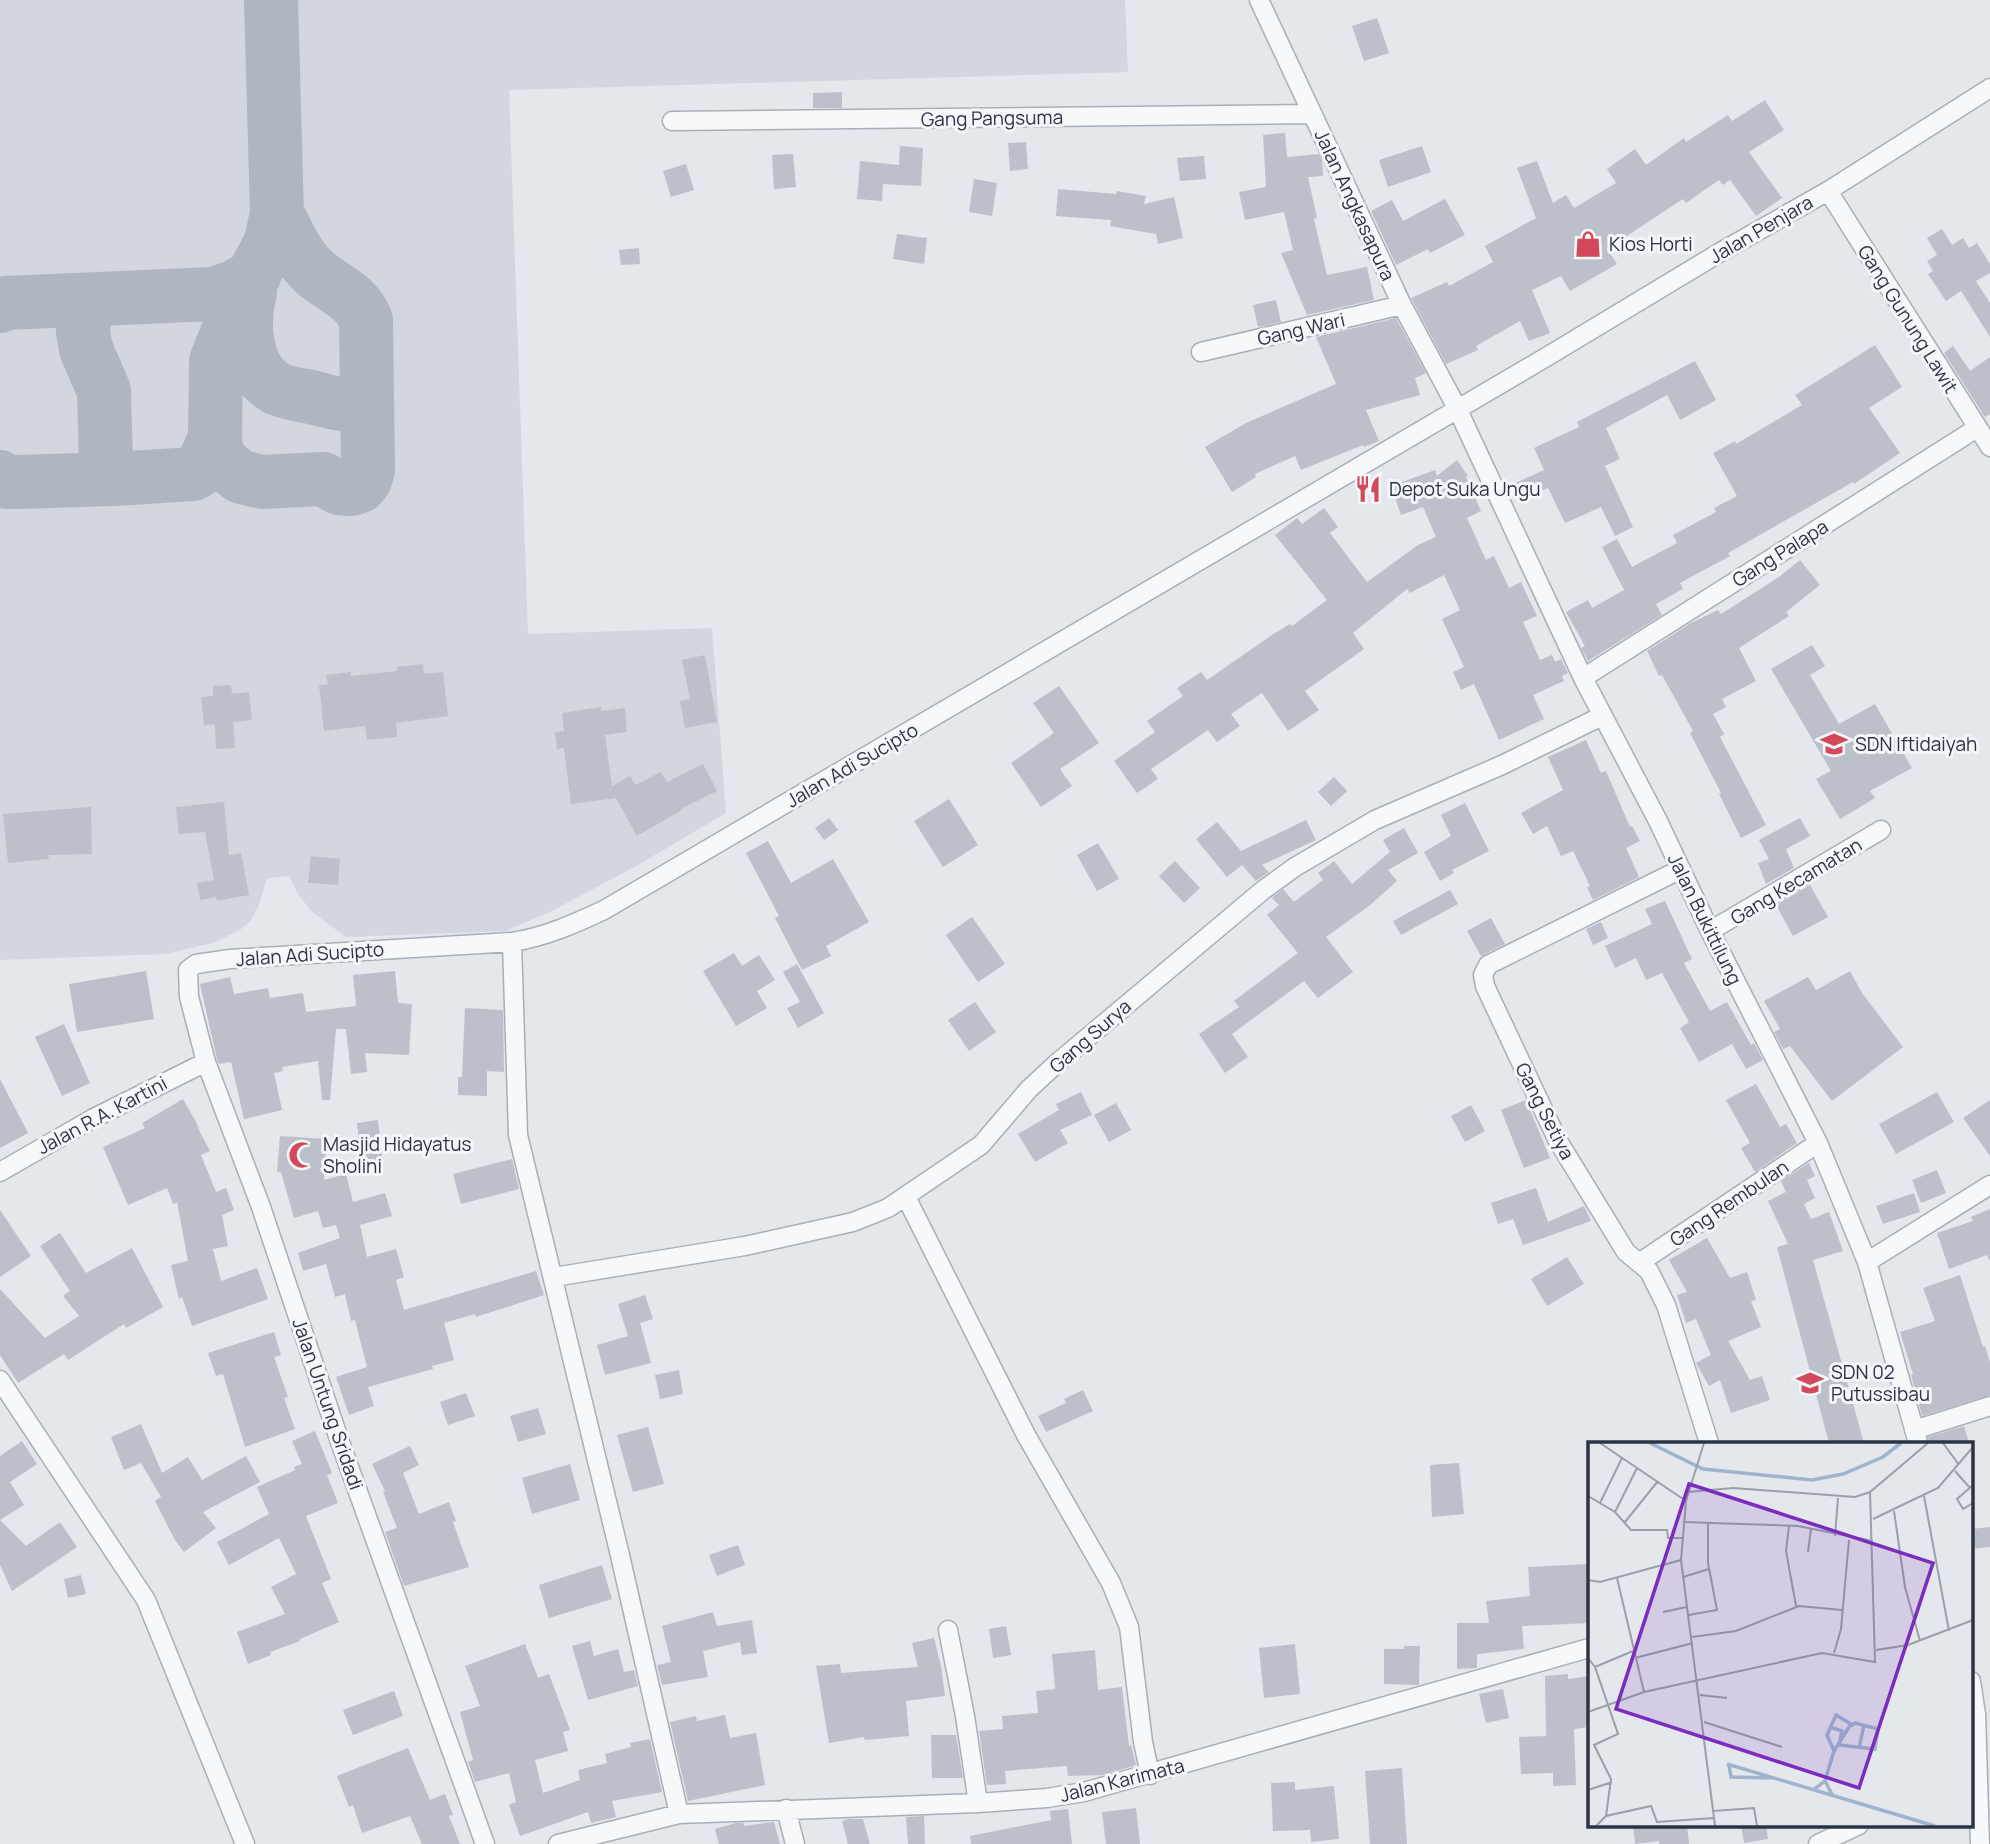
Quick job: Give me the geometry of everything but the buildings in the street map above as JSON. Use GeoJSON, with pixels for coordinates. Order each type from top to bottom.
{"type":"FeatureCollection","features":[{"type":"Feature","properties":{"kind":"street","name":"Jalan Angkasapura"},"geometry":{"type":"LineString","coordinates":[[1259,0],[1402,305],[1457,408]]}},
{"type":"Feature","properties":{"kind":"street","name":"Jalan Penjara"},"geometry":{"type":"LineString","coordinates":[[1457,408],[1828,191],[1990,88]]}},
{"type":"Feature","properties":{"kind":"street","name":"Gang Pangsuma"},"geometry":{"type":"LineString","coordinates":[[672,121],[1311,114]]}},
{"type":"Feature","properties":{"kind":"street","name":"Gang Gunung Lawit"},"geometry":{"type":"LineString","coordinates":[[1828,191],[1990,447]]}},
{"type":"Feature","properties":{"kind":"street","name":"Gang Wari"},"geometry":{"type":"LineString","coordinates":[[1201,352],[1402,305]]}},
{"type":"Feature","properties":{"kind":"street","name":"Jalan Bukittilung"},"geometry":{"type":"LineString","coordinates":[[1457,408],[1583,678],[1658,821],[1710,931],[1818,1143],[1867,1262],[1916,1437]]}},
{"type":"Feature","properties":{"kind":"street","name":"Jalan Adi Sucipto"},"geometry":{"type":"LineString","coordinates":[[196,964],[292,955],[512,942],[571,926],[1075,635],[1457,408]]}},
{"type":"Feature","properties":{"kind":"street","name":"Gang Palapa"},"geometry":{"type":"LineString","coordinates":[[1583,678],[1977,428]]}},
{"type":"Feature","properties":{"kind":"street","name":"Gang Surya"},"geometry":{"type":"LineString","coordinates":[[554,1277],[745,1246],[853,1222],[888,1208],[981,1145],[1029,1089],[1056,1064],[1242,906],[1295,867],[1375,820],[1502,765],[1602,716]]}},
{"type":"Feature","properties":{"kind":"street","name":"Gang Kecamatan"},"geometry":{"type":"LineString","coordinates":[[1710,931],[1881,830]]}},
{"type":"Feature","properties":{"kind":"street","name":"Gang Setiya"},"geometry":{"type":"LineString","coordinates":[[1681,869],[1488,965],[1483,975],[1485,986],[1558,1141],[1626,1252],[1649,1270],[1666,1305],[1709,1442]]}},
{"type":"Feature","properties":{"kind":"street"},"geometry":{"type":"LineString","coordinates":[[512,942],[518,1135],[619,1551],[678,1814]]}},
{"type":"Feature","properties":{"kind":"street","name":"Jalan Untung Sridadi"},"geometry":{"type":"LineString","coordinates":[[196,964],[188,970],[187,978],[189,997],[206,1062],[261,1207],[345,1455],[485,1844]]}},
{"type":"Feature","properties":{"kind":"street","name":"Jalan R.A. Kartini"},"geometry":{"type":"LineString","coordinates":[[0,1172],[92,1119],[206,1062]]}},
{"type":"Feature","properties":{"kind":"street","name":"Gang Rembulan"},"geometry":{"type":"LineString","coordinates":[[1639,1263],[1818,1143]]}},
{"type":"Feature","properties":{"kind":"street"},"geometry":{"type":"LineString","coordinates":[[1867,1262],[1990,1185]]}},
{"type":"Feature","properties":{"kind":"street"},"geometry":{"type":"LineString","coordinates":[[906,1197],[1027,1435],[1111,1583],[1129,1627],[1143,1742],[1150,1775]]}},
{"type":"Feature","properties":{"kind":"street"},"geometry":{"type":"LineString","coordinates":[[0,1380],[146,1600],[245,1844]]}},
{"type":"Feature","properties":{"kind":"street"},"geometry":{"type":"LineString","coordinates":[[1916,1437],[1990,1406]]}},
{"type":"Feature","properties":{"kind":"street"},"geometry":{"type":"LineString","coordinates":[[948,1630],[978,1803]]}},
{"type":"Feature","properties":{"kind":"street","name":"Jalan Karimata"},"geometry":{"type":"LineString","coordinates":[[558,1844],[678,1814],[978,1803],[1048,1798],[1084,1792],[1588,1648]]}},
{"type":"Feature","properties":{"kind":"street"},"geometry":{"type":"LineString","coordinates":[[1972,1684],[1983,1716],[1974,1781],[1980,1844]]}},
{"type":"Feature","properties":{"kind":"street"},"geometry":{"type":"LineString","coordinates":[[786,1810],[795,1844]]}},
{"type":"Feature","properties":{"kind":"street"},"geometry":{"type":"LineString","coordinates":[[1818,1844],[1857,1826]]}},
{"type":"Feature","properties":{"kind":"shaded area"},"geometry":{"type":"Polygon","coordinates":[[[0,0],[1125,0],[1128,72],[509,90],[528,634],[712,628],[726,813],[638,865],[550,912],[505,931],[346,937],[312,912],[298,894],[289,876],[267,878],[259,905],[251,920],[240,930],[213,943],[165,954],[0,960],[0,0]]]}},
{"type":"Feature","properties":{"kind":"taxiway"},"geometry":{"type":"LineString","coordinates":[[271,0],[277,213],[271,242],[242,297],[216,361],[217,453],[225,465],[241,477],[262,482],[323,479],[339,488],[352,489],[360,486],[368,470],[366,320],[350,298],[322,279],[303,260],[277,213]]}},
{"type":"Feature","properties":{"kind":"taxiway"},"geometry":{"type":"LineString","coordinates":[[0,306],[6,303],[213,294],[254,276]]}},
{"type":"Feature","properties":{"kind":"taxiway"},"geometry":{"type":"LineString","coordinates":[[250,292],[246,318],[248,346],[258,371],[267,381],[287,392],[341,404],[357,402],[367,386]]}},
{"type":"Feature","properties":{"kind":"taxiway"},"geometry":{"type":"LineString","coordinates":[[98,299],[85,315],[83,332],[86,349],[104,391],[106,467],[115,479]]}},
{"type":"Feature","properties":{"kind":"taxiway"},"geometry":{"type":"LineString","coordinates":[[0,477],[6,482],[16,482],[193,474],[201,469],[215,438]]}},
{"type":"Feature","properties":{"kind":"place","name":"Kios Horti"},"geometry":{"type":"Point","coordinates":[1588,244]}},
{"type":"Feature","properties":{"kind":"place","name":"Depot Suka Ungu"},"geometry":{"type":"Point","coordinates":[1368,489]}},
{"type":"Feature","properties":{"kind":"place","name":"SDN Iftidaiyah"},"geometry":{"type":"Point","coordinates":[1834,744]}},
{"type":"Feature","properties":{"kind":"place","name":"Masjid Hidayatus Sholini"},"geometry":{"type":"Point","coordinates":[302,1155]}},
{"type":"Feature","properties":{"kind":"place","name":"SDN 02 Putussibau"},"geometry":{"type":"Point","coordinates":[1810,1383]}}]}
